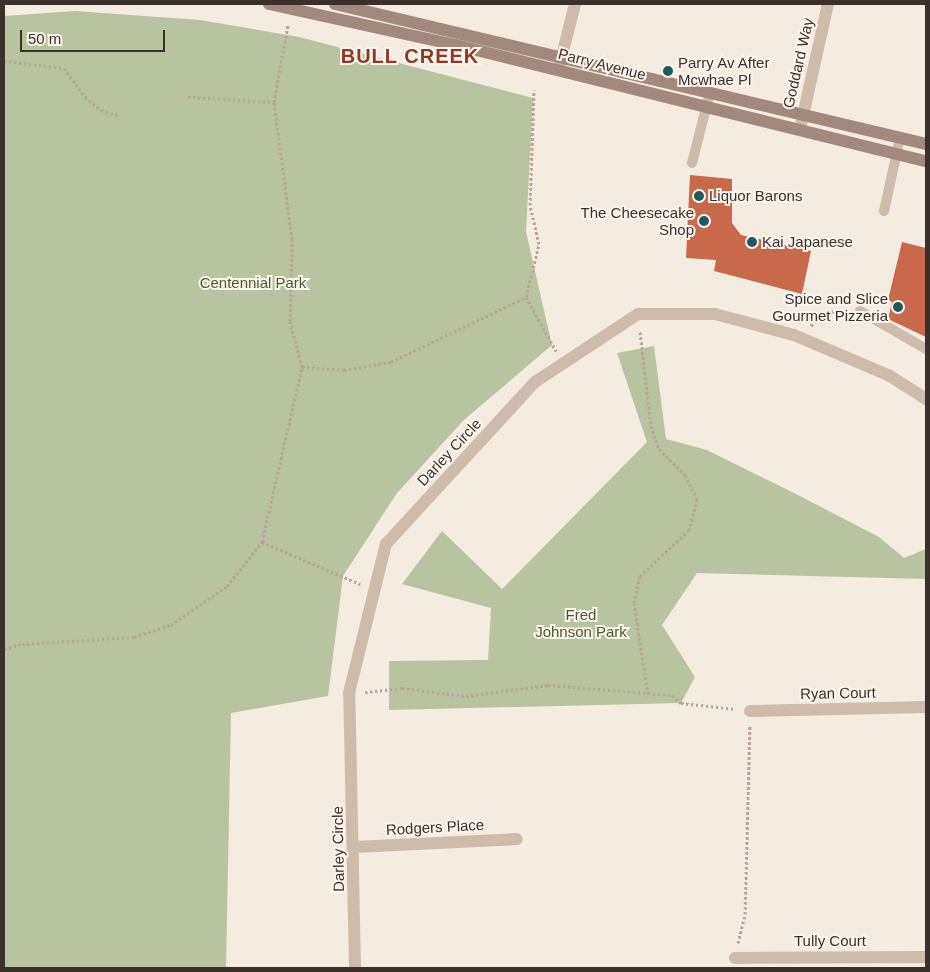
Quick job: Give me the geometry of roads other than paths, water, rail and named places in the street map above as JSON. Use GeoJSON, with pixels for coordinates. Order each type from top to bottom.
{"type":"FeatureCollection","features":[{"type":"Feature","properties":{"kind":"main road","name":"Parry Avenue"},"geometry":{"type":"LineString","coordinates":[[269,4],[709,94],[926,144]]}},
{"type":"Feature","properties":{"kind":"main road","name":"Parry Avenue"},"geometry":{"type":"LineString","coordinates":[[335,4],[560,64],[706,107],[926,162]]}},
{"type":"Feature","properties":{"kind":"street"},"geometry":{"type":"LineString","coordinates":[[560,64],[575,4]]}},
{"type":"Feature","properties":{"kind":"street","name":"Goddard Way"},"geometry":{"type":"LineString","coordinates":[[800,129],[828,4]]}},
{"type":"Feature","properties":{"kind":"street","name":"Darley Circle"},"geometry":{"type":"LineString","coordinates":[[355,968],[355,847],[349,694],[386,544],[535,382],[638,314],[715,314],[803,339],[890,376],[926,400]]}},
{"type":"Feature","properties":{"kind":"street","name":"Ryan Court"},"geometry":{"type":"LineString","coordinates":[[750,711],[926,707]]}},
{"type":"Feature","properties":{"kind":"street","name":"Rodgers Place"},"geometry":{"type":"LineString","coordinates":[[355,847],[517,839]]}},
{"type":"Feature","properties":{"kind":"street","name":"Tully Court"},"geometry":{"type":"LineString","coordinates":[[734,958],[926,957]]}},
{"type":"Feature","properties":{"kind":"lane"},"geometry":{"type":"LineString","coordinates":[[692,163],[709,94]]}},
{"type":"Feature","properties":{"kind":"lane"},"geometry":{"type":"LineString","coordinates":[[884,211],[900,138]]}},
{"type":"Feature","properties":{"kind":"lane"},"geometry":{"type":"LineString","coordinates":[[860,311],[926,349]]}},
{"type":"Feature","properties":{"kind":"place","name":"Parry Av After Mcwhae Pl"},"geometry":{"type":"Point","coordinates":[668,71]}},
{"type":"Feature","properties":{"kind":"place","name":"Liquor Barons"},"geometry":{"type":"Point","coordinates":[699,196]}},
{"type":"Feature","properties":{"kind":"place","name":"The Cheesecake Shop"},"geometry":{"type":"Point","coordinates":[704,221]}},
{"type":"Feature","properties":{"kind":"place","name":"Kai Japanese"},"geometry":{"type":"Point","coordinates":[752,242]}},
{"type":"Feature","properties":{"kind":"place","name":"Spice and Slice Gourmet Pizzeria"},"geometry":{"type":"Point","coordinates":[898,307]}},
{"type":"Feature","properties":{"kind":"district","name":"BULL CREEK"},"geometry":{"type":"Point","coordinates":[410,56]}},
{"type":"Feature","properties":{"kind":"park label","name":"Centennial Park"},"geometry":{"type":"Point","coordinates":[253,283]}},
{"type":"Feature","properties":{"kind":"park label","name":"Fred Johnson Park"},"geometry":{"type":"Point","coordinates":[581,622]}}]}
